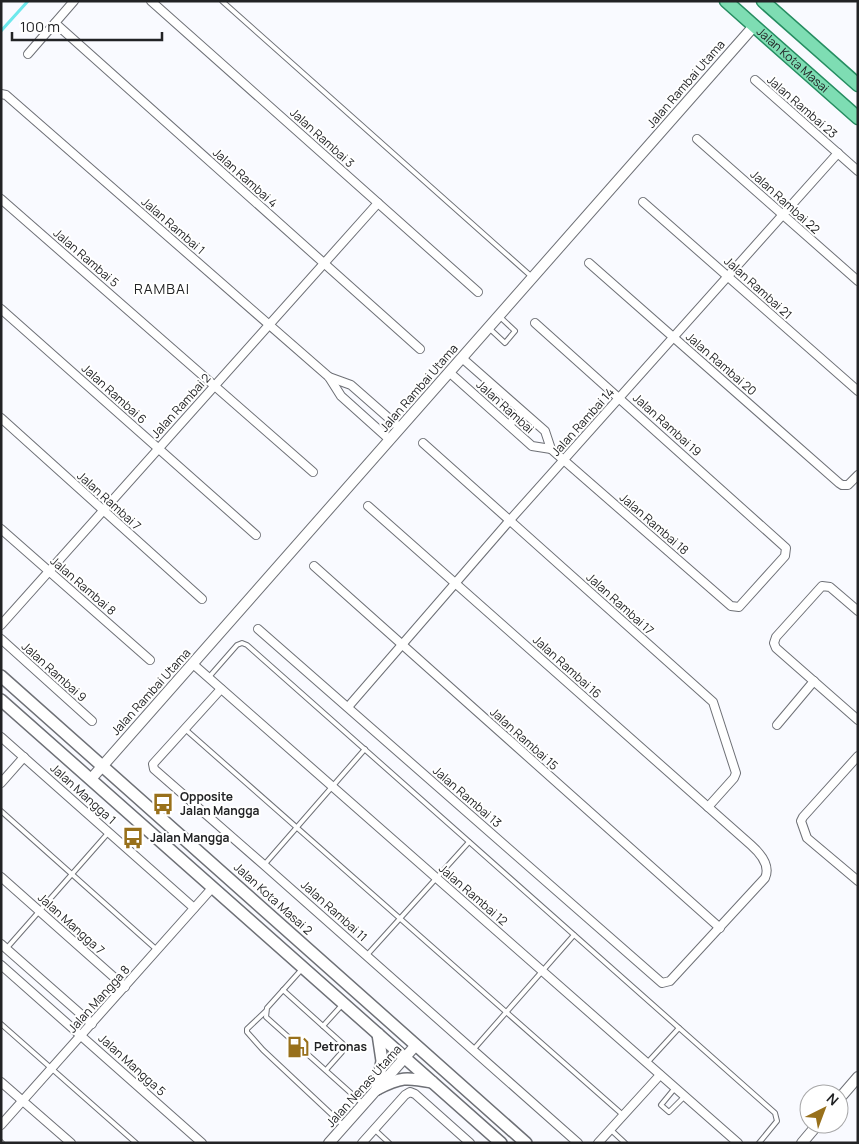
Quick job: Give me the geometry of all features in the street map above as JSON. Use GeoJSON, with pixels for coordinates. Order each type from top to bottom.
{"type":"FeatureCollection","features":[{"type":"Feature","properties":{"kind":"main road","name":"Jalan Kota Masai"},"geometry":{"type":"LineString","coordinates":[[726,1],[858,118]]}},
{"type":"Feature","properties":{"kind":"main road","name":"Jalan Kota Masai"},"geometry":{"type":"LineString","coordinates":[[763,1],[858,85]]}},
{"type":"Feature","properties":{"kind":"main road","name":"Jalan Kota Masai 2"},"geometry":{"type":"LineString","coordinates":[[1,676],[526,1143]]}},
{"type":"Feature","properties":{"kind":"main road"},"geometry":{"type":"LineString","coordinates":[[1,700],[501,1143]]}},
{"type":"Feature","properties":{"kind":"main road"},"geometry":{"type":"LineString","coordinates":[[377,1089],[382,1061],[378,1034]]}},
{"type":"Feature","properties":{"kind":"main road"},"geometry":{"type":"LineString","coordinates":[[377,1089],[394,1081],[410,1078],[434,1083]]}},
{"type":"Feature","properties":{"kind":"street"},"geometry":{"type":"LineString","coordinates":[[28,54],[74,1]]}},
{"type":"Feature","properties":{"kind":"street","name":"Jalan Rambai 3"},"geometry":{"type":"LineString","coordinates":[[151,1],[478,292]]}},
{"type":"Feature","properties":{"kind":"street","name":"Jalan Rambai 4"},"geometry":{"type":"LineString","coordinates":[[55,23],[420,349]]}},
{"type":"Feature","properties":{"kind":"street","name":"Jalan Rambai Utama"},"geometry":{"type":"LineString","coordinates":[[90,779],[754,26]]}},
{"type":"Feature","properties":{"kind":"street","name":"Jalan Rambai 23"},"geometry":{"type":"LineString","coordinates":[[755,80],[858,171]]}},
{"type":"Feature","properties":{"kind":"street","name":"Jalan Rambai 1"},"geometry":{"type":"LineString","coordinates":[[1,94],[6,95],[270,324],[329,377],[341,396],[390,440]]}},
{"type":"Feature","properties":{"kind":"street","name":"Jalan Rambai 22"},"geometry":{"type":"LineString","coordinates":[[697,139],[858,281]]}},
{"type":"Feature","properties":{"kind":"street","name":"Jalan Rambai 14"},"geometry":{"type":"LineString","coordinates":[[348,707],[510,520],[838,154]]}},
{"type":"Feature","properties":{"kind":"street","name":"Jalan Rambai 5"},"geometry":{"type":"LineString","coordinates":[[1,199],[313,472]]}},
{"type":"Feature","properties":{"kind":"street","name":"Jalan Rambai 21"},"geometry":{"type":"LineString","coordinates":[[644,202],[858,391]]}},
{"type":"Feature","properties":{"kind":"street","name":"Jalan Rambai 2"},"geometry":{"type":"LineString","coordinates":[[1,625],[378,203]]}},
{"type":"Feature","properties":{"kind":"street","name":"Jalan Rambai 20"},"geometry":{"type":"LineString","coordinates":[[589,263],[839,483],[848,485],[858,475]]}},
{"type":"Feature","properties":{"kind":"street","name":"Jalan Rambai 6"},"geometry":{"type":"LineString","coordinates":[[1,309],[256,535]]}},
{"type":"Feature","properties":{"kind":"street","name":"Jalan Rambai 19"},"geometry":{"type":"LineString","coordinates":[[535,323],[783,544],[787,551],[785,556],[748,598],[739,607],[733,608],[729,605]]}},
{"type":"Feature","properties":{"kind":"street","name":"Jalan Rambai"},"geometry":{"type":"LineString","coordinates":[[462,358],[545,431],[551,448],[564,460]]}},
{"type":"Feature","properties":{"kind":"street","name":"Jalan Rambai"},"geometry":{"type":"LineString","coordinates":[[449,372],[532,446],[551,448]]}},
{"type":"Feature","properties":{"kind":"street","name":"Jalan Rambai 1"},"geometry":{"type":"LineString","coordinates":[[329,377],[351,385],[400,428]]}},
{"type":"Feature","properties":{"kind":"street"},"geometry":{"type":"LineString","coordinates":[[509,425],[521,411]]}},
{"type":"Feature","properties":{"kind":"street","name":"Jalan Rambai 7"},"geometry":{"type":"LineString","coordinates":[[1,418],[202,599]]}},
{"type":"Feature","properties":{"kind":"street","name":"Jalan Rambai 17"},"geometry":{"type":"LineString","coordinates":[[423,443],[715,703],[736,773],[734,778],[708,806]]}},
{"type":"Feature","properties":{"kind":"street","name":"Jalan Rambai 18"},"geometry":{"type":"LineString","coordinates":[[564,460],[729,605]]}},
{"type":"Feature","properties":{"kind":"street","name":"Jalan Rambai 16"},"geometry":{"type":"LineString","coordinates":[[368,506],[762,855],[767,871],[766,876],[720,928]]}},
{"type":"Feature","properties":{"kind":"street","name":"Jalan Rambai 8"},"geometry":{"type":"LineString","coordinates":[[1,529],[150,660]]}},
{"type":"Feature","properties":{"kind":"street","name":"Jalan Rambai 15"},"geometry":{"type":"LineString","coordinates":[[314,566],[720,928]]}},
{"type":"Feature","properties":{"kind":"street"},"geometry":{"type":"LineString","coordinates":[[858,611],[828,585],[820,587],[776,637],[774,643],[780,651],[858,720]]}},
{"type":"Feature","properties":{"kind":"street","name":"Jalan Rambai 13"},"geometry":{"type":"LineString","coordinates":[[258,629],[659,981],[665,984],[670,981],[720,928]]}},
{"type":"Feature","properties":{"kind":"street","name":"Jalan Rambai 9"},"geometry":{"type":"LineString","coordinates":[[1,639],[92,721]]}},
{"type":"Feature","properties":{"kind":"street","name":"Jalan Rambai 12"},"geometry":{"type":"LineString","coordinates":[[193,664],[738,1143]]}},
{"type":"Feature","properties":{"kind":"street"},"geometry":{"type":"LineString","coordinates":[[777,725],[814,681]]}},
{"type":"Feature","properties":{"kind":"street","name":"Jalan Rambai 11"},"geometry":{"type":"LineString","coordinates":[[221,689],[153,764],[154,769],[578,1143]]}},
{"type":"Feature","properties":{"kind":"street","name":"Jalan Mangga 1"},"geometry":{"type":"LineString","coordinates":[[1,737],[194,908]]}},
{"type":"Feature","properties":{"kind":"street"},"geometry":{"type":"LineString","coordinates":[[858,756],[801,821],[805,836],[858,881]]}},
{"type":"Feature","properties":{"kind":"street"},"geometry":{"type":"LineString","coordinates":[[1,783],[24,757]]}},
{"type":"Feature","properties":{"kind":"street","name":"Jalan Mangga 7"},"geometry":{"type":"LineString","coordinates":[[1,877],[125,987]]}},
{"type":"Feature","properties":{"kind":"street","name":"Jalan Mangga 8"},"geometry":{"type":"LineString","coordinates":[[1,1125],[213,887]]}},
{"type":"Feature","properties":{"kind":"street","name":"Jalan Mangga 5"},"geometry":{"type":"LineString","coordinates":[[4,947],[92,1024]]}},
{"type":"Feature","properties":{"kind":"street","name":"Jalan Mangga 5"},"geometry":{"type":"LineString","coordinates":[[1,965],[202,1143]]}},
{"type":"Feature","properties":{"kind":"street","name":"Jalan Nenas Utama"},"geometry":{"type":"LineString","coordinates":[[329,1143],[416,1045]]}},
{"type":"Feature","properties":{"kind":"street"},"geometry":{"type":"LineString","coordinates":[[602,1141],[610,1129],[660,1075]]}},
{"type":"Feature","properties":{"kind":"street"},"geometry":{"type":"LineString","coordinates":[[849,1087],[858,1077]]}},
{"type":"Feature","properties":{"kind":"street"},"geometry":{"type":"LineString","coordinates":[[1,1082],[70,1143]]}},
{"type":"Feature","properties":{"kind":"street"},"geometry":{"type":"LineString","coordinates":[[362,1143],[402,1097],[410,1092],[415,1094],[470,1143]]}},
{"type":"Feature","properties":{"kind":"lane"},"geometry":{"type":"LineString","coordinates":[[222,1],[533,278]]}},
{"type":"Feature","properties":{"kind":"lane"},"geometry":{"type":"LineString","coordinates":[[488,328],[505,343],[515,331],[499,316]]}},
{"type":"Feature","properties":{"kind":"lane"},"geometry":{"type":"LineString","coordinates":[[209,677],[239,643],[245,643],[777,1116],[776,1124],[759,1143]]}},
{"type":"Feature","properties":{"kind":"lane"},"geometry":{"type":"LineString","coordinates":[[185,729],[623,1115]]}},
{"type":"Feature","properties":{"kind":"lane"},"geometry":{"type":"LineString","coordinates":[[264,865],[365,749]]}},
{"type":"Feature","properties":{"kind":"lane"},"geometry":{"type":"LineString","coordinates":[[1,811],[157,950]]}},
{"type":"Feature","properties":{"kind":"lane"},"geometry":{"type":"LineString","coordinates":[[4,947],[40,911],[109,832]]}},
{"type":"Feature","properties":{"kind":"lane"},"geometry":{"type":"LineString","coordinates":[[367,956],[469,842]]}},
{"type":"Feature","properties":{"kind":"lane"},"geometry":{"type":"LineString","coordinates":[[473,1050],[574,935]]}},
{"type":"Feature","properties":{"kind":"lane"},"geometry":{"type":"LineString","coordinates":[[304,968],[266,1011],[247,1029],[247,1032],[263,1050],[344,1126]]}},
{"type":"Feature","properties":{"kind":"lane"},"geometry":{"type":"LineString","coordinates":[[284,990],[341,1042],[344,1047],[342,1052],[326,1070]]}},
{"type":"Feature","properties":{"kind":"lane"},"geometry":{"type":"LineString","coordinates":[[323,1026],[343,1003]]}},
{"type":"Feature","properties":{"kind":"lane"},"geometry":{"type":"LineString","coordinates":[[266,1011],[268,1019],[364,1104]]}},
{"type":"Feature","properties":{"kind":"lane"},"geometry":{"type":"LineString","coordinates":[[1,1024],[136,1143]]}},
{"type":"Feature","properties":{"kind":"lane"},"geometry":{"type":"LineString","coordinates":[[647,1063],[679,1028]]}},
{"type":"Feature","properties":{"kind":"lane"},"geometry":{"type":"LineString","coordinates":[[675,1088],[661,1105],[670,1112],[685,1096]]}},
{"type":"Feature","properties":{"kind":"lane"},"geometry":{"type":"LineString","coordinates":[[374,1129],[389,1143]]}},
{"type":"Feature","properties":{"kind":"lane"},"geometry":{"type":"LineString","coordinates":[[610,1129],[625,1143]]}},
{"type":"Feature","properties":{"kind":"waterway"},"geometry":{"type":"LineString","coordinates":[[1,31],[28,1]]}},
{"type":"Feature","properties":{"kind":"place","name":"Opposite Jalan Mangga"},"geometry":{"type":"Point","coordinates":[163,804]}},
{"type":"Feature","properties":{"kind":"place","name":"Jalan Mangga"},"geometry":{"type":"Point","coordinates":[133,838]}},
{"type":"Feature","properties":{"kind":"place","name":"Petronas"},"geometry":{"type":"Point","coordinates":[298,1047]}},
{"type":"Feature","properties":{"kind":"district","name":"RAMBAI"},"geometry":{"type":"Point","coordinates":[162,289]}}]}
